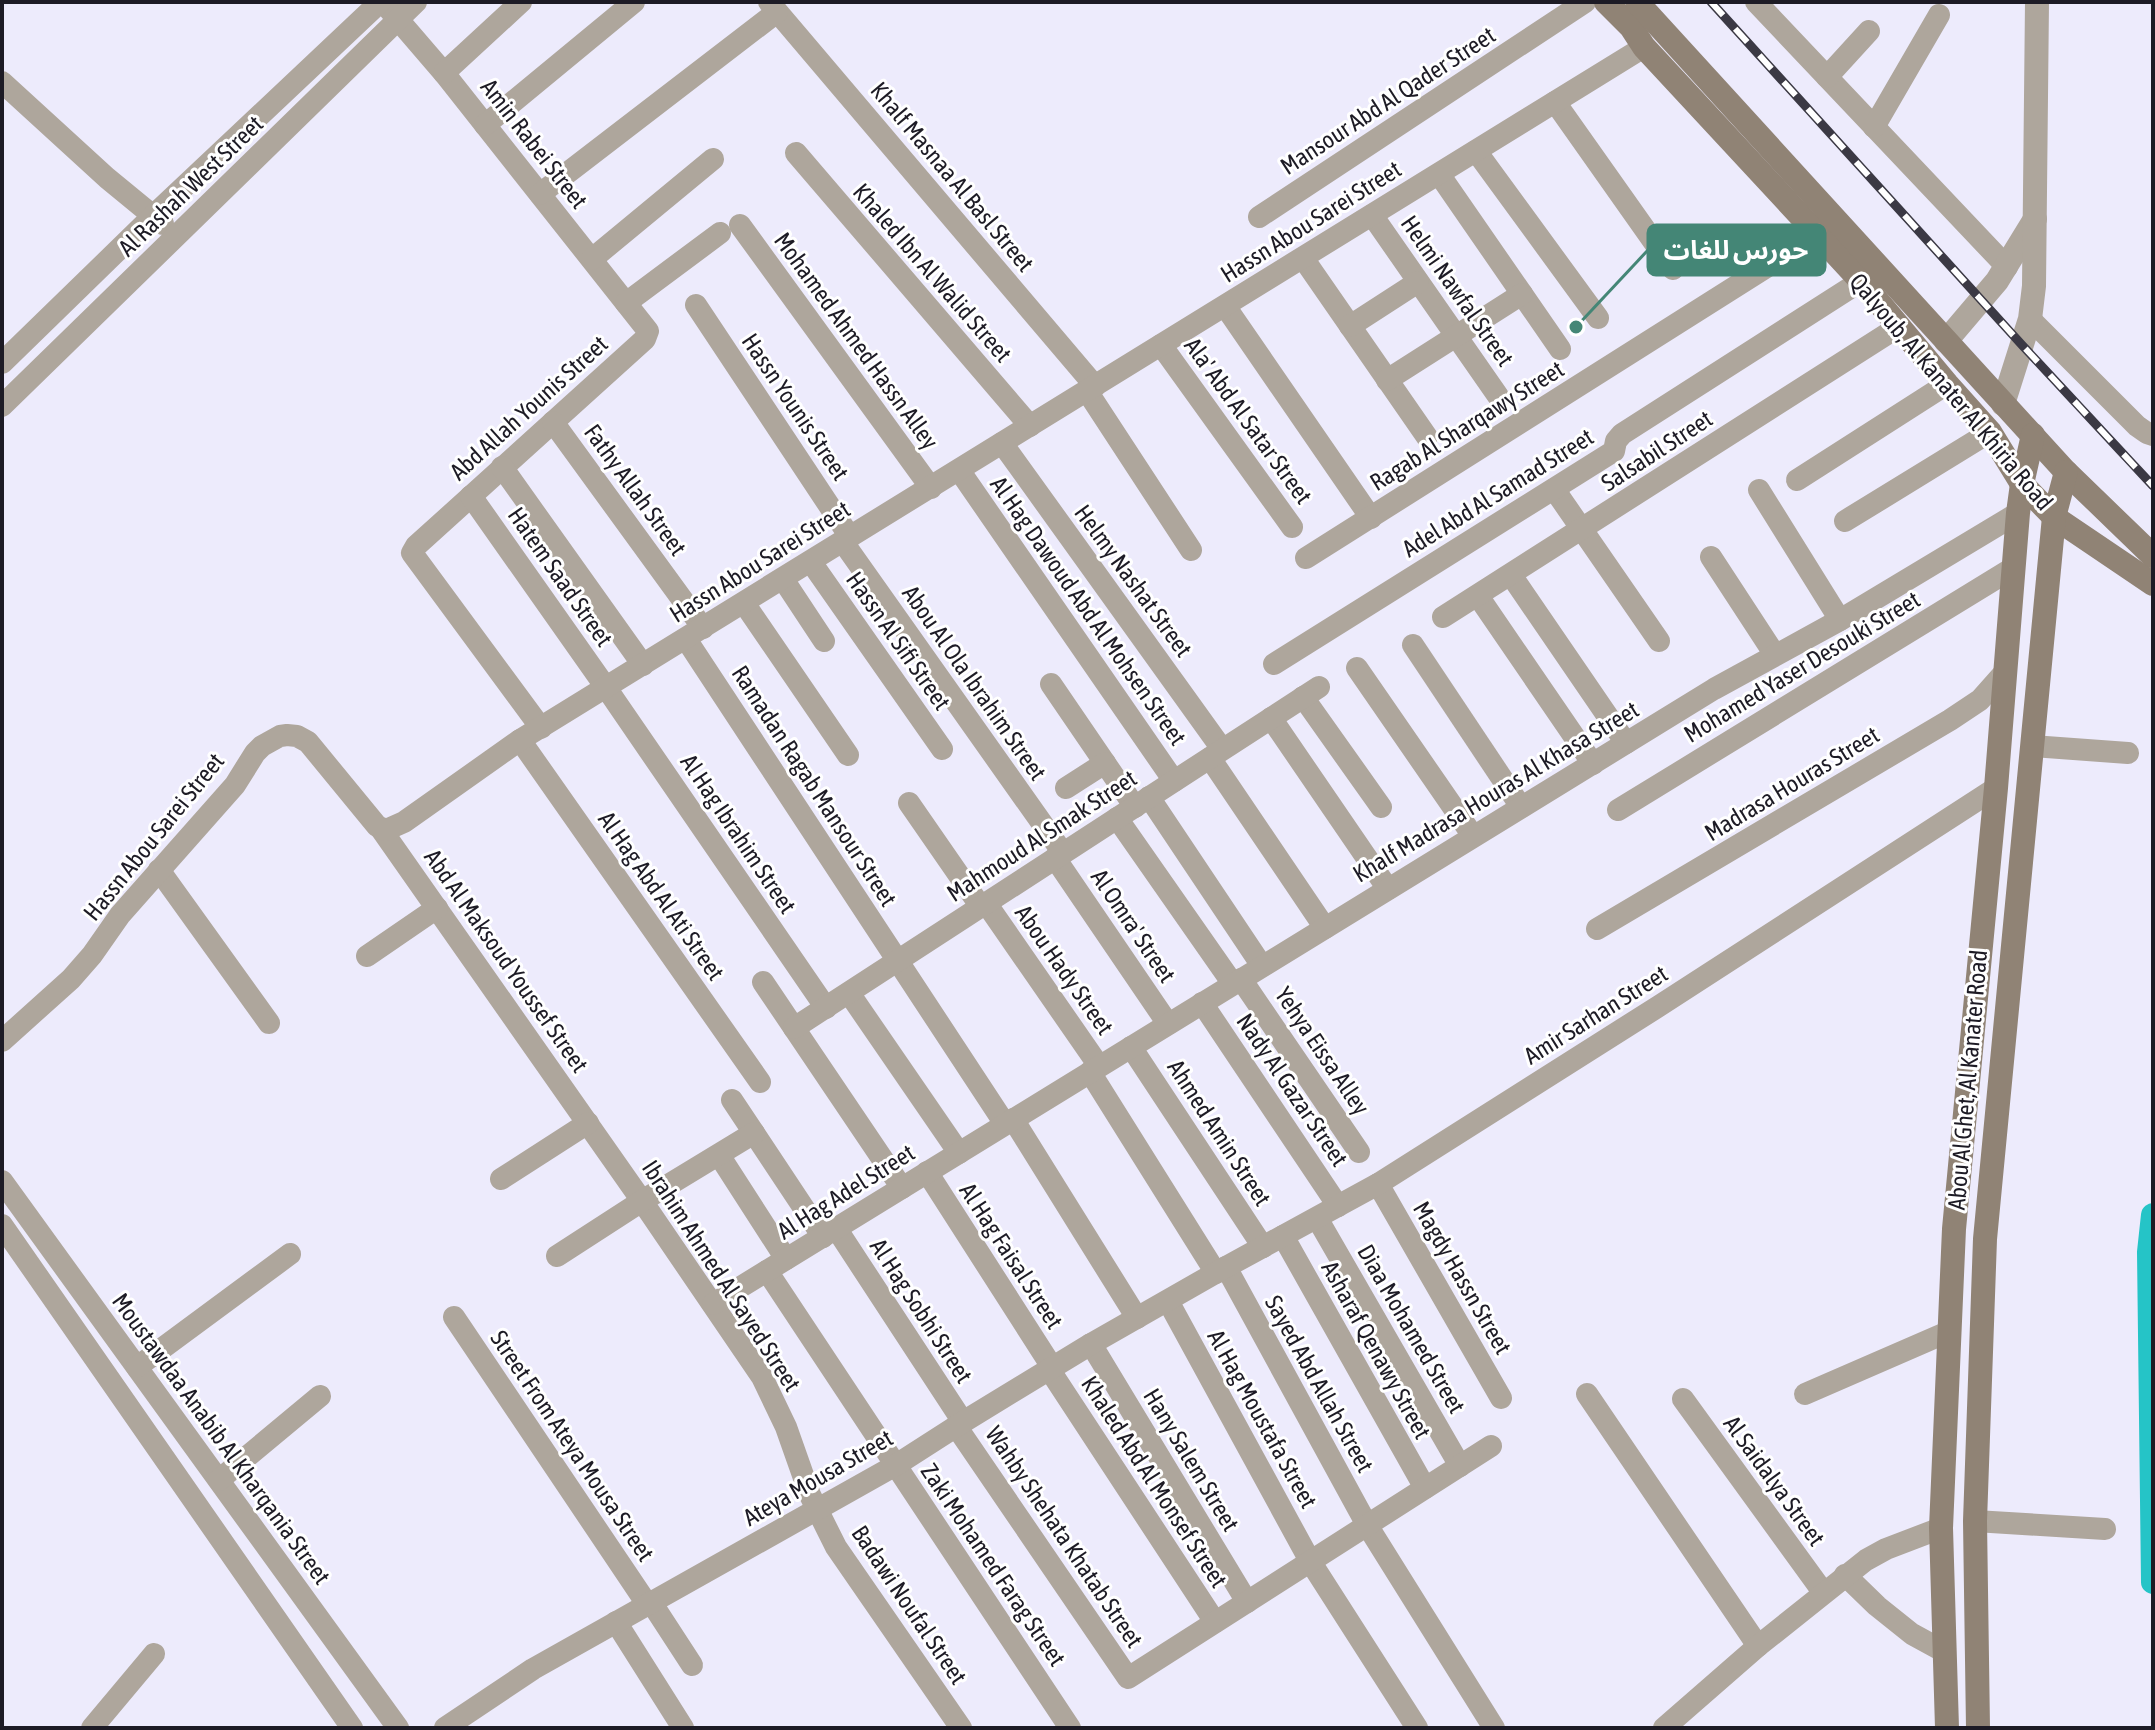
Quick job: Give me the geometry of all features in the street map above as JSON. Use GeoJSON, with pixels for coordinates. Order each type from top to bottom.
{"type":"FeatureCollection","features":[{"type":"Feature","properties":{"kind":"main road","name":"Qalyoub, Al Kanater Al Khiria Road"},"geometry":{"type":"LineString","coordinates":[[1606,2],[1861,281],[1990,432],[2022,484],[2054,517],[2153,584]]}},
{"type":"Feature","properties":{"kind":"main road","name":"Qalyoub, Al Kanater Al Khiria Road"},"geometry":{"type":"LineString","coordinates":[[1637,2],[2066,472],[2153,556]]}},
{"type":"Feature","properties":{"kind":"main road","name":"Abou Al Ghet, Al Kanater Road"},"geometry":{"type":"LineString","coordinates":[[1947,1728],[1941,1528],[1954,1229],[1996,788],[2018,513],[2033,435]]}},
{"type":"Feature","properties":{"kind":"main road","name":"Abou Al Ghet, Al Kanater Road"},"geometry":{"type":"LineString","coordinates":[[1978,1728],[1975,1521],[1985,1239],[2054,517],[2066,472]]}},
{"type":"Feature","properties":{"kind":"street","name":"Amin Rabei Street"},"geometry":{"type":"LineString","coordinates":[[382,2],[444,73],[626,303]]}},
{"type":"Feature","properties":{"kind":"street","name":"Al Rashah West Street"},"geometry":{"type":"LineString","coordinates":[[2,363],[153,216],[382,2]]}},
{"type":"Feature","properties":{"kind":"street","name":"Al Rashah West Street"},"geometry":{"type":"LineString","coordinates":[[2,406],[416,2]]}},
{"type":"Feature","properties":{"kind":"street"},"geometry":{"type":"LineString","coordinates":[[444,73],[521,2]]}},
{"type":"Feature","properties":{"kind":"street"},"geometry":{"type":"LineString","coordinates":[[485,125],[634,2]]}},
{"type":"Feature","properties":{"kind":"street","name":"Mansour Abd Al Qader Street"},"geometry":{"type":"LineString","coordinates":[[1259,217],[1585,2]]}},
{"type":"Feature","properties":{"kind":"street"},"geometry":{"type":"LineString","coordinates":[[2003,404],[2030,319],[2036,252],[2037,2]]}},
{"type":"Feature","properties":{"kind":"street"},"geometry":{"type":"LineString","coordinates":[[1766,6],[1827,77],[2007,267]]}},
{"type":"Feature","properties":{"kind":"street"},"geometry":{"type":"LineString","coordinates":[[540,194],[773,7]]}},
{"type":"Feature","properties":{"kind":"street","name":"Khalf Masnaa Al Basl Street"},"geometry":{"type":"LineString","coordinates":[[773,7],[1091,388],[1191,550]]}},
{"type":"Feature","properties":{"kind":"street"},"geometry":{"type":"LineString","coordinates":[[1874,127],[1939,15]]}},
{"type":"Feature","properties":{"kind":"street"},"geometry":{"type":"LineString","coordinates":[[1827,77],[1869,31]]}},
{"type":"Feature","properties":{"kind":"street","name":"Hassn Abou Sarei Street"},"geometry":{"type":"LineString","coordinates":[[2,1041],[71,979],[120,915],[235,785],[262,746],[280,736],[297,736],[308,742],[381,829],[386,830],[404,822],[520,740],[1644,47]]}},
{"type":"Feature","properties":{"kind":"street"},"geometry":{"type":"LineString","coordinates":[[327,52],[345,72]]}},
{"type":"Feature","properties":{"kind":"street"},"geometry":{"type":"LineString","coordinates":[[2,82],[63,139],[178,235]]}},
{"type":"Feature","properties":{"kind":"street"},"geometry":{"type":"LineString","coordinates":[[1555,102],[1673,269]]}},
{"type":"Feature","properties":{"kind":"street"},"geometry":{"type":"LineString","coordinates":[[1476,151],[1598,318]]}},
{"type":"Feature","properties":{"kind":"street","name":"Khaled Ibn Al Walid Street"},"geometry":{"type":"LineString","coordinates":[[796,153],[1030,426]]}},
{"type":"Feature","properties":{"kind":"street"},"geometry":{"type":"LineString","coordinates":[[592,259],[713,159]]}},
{"type":"Feature","properties":{"kind":"street"},"geometry":{"type":"LineString","coordinates":[[1439,174],[1560,349]]}},
{"type":"Feature","properties":{"kind":"street","name":"Helmi Nawfal Street"},"geometry":{"type":"LineString","coordinates":[[1372,215],[1498,396]]}},
{"type":"Feature","properties":{"kind":"street"},"geometry":{"type":"LineString","coordinates":[[1946,341],[2007,267],[2035,219]]}},
{"type":"Feature","properties":{"kind":"street","name":"Mohamed Ahmed Hassn Alley"},"geometry":{"type":"LineString","coordinates":[[626,303],[730,229],[931,488]]}},
{"type":"Feature","properties":{"kind":"street","name":"Ragab Al Sharqawy Street"},"geometry":{"type":"LineString","coordinates":[[1306,558],[1817,235]]}},
{"type":"Feature","properties":{"kind":"street"},"geometry":{"type":"LineString","coordinates":[[1303,258],[1427,437]]}},
{"type":"Feature","properties":{"kind":"street","name":"Adel Abd Al Samad Street"},"geometry":{"type":"LineString","coordinates":[[1274,664],[1614,451],[1622,434],[1861,281]]}},
{"type":"Feature","properties":{"kind":"street"},"geometry":{"type":"LineString","coordinates":[[1350,326],[1418,282]]}},
{"type":"Feature","properties":{"kind":"street"},"geometry":{"type":"LineString","coordinates":[[1387,380],[1522,294]]}},
{"type":"Feature","properties":{"kind":"street","name":"Abd Allah Younis Street"},"geometry":{"type":"LineString","coordinates":[[541,728],[412,553],[416,546],[647,335],[646,328],[626,303]]}},
{"type":"Feature","properties":{"kind":"street","name":"Hassn Younis Street"},"geometry":{"type":"LineString","coordinates":[[696,305],[847,540]]}},
{"type":"Feature","properties":{"kind":"street"},"geometry":{"type":"LineString","coordinates":[[1225,306],[1371,518]]}},
{"type":"Feature","properties":{"kind":"street"},"geometry":{"type":"LineString","coordinates":[[2030,319],[2137,426],[2153,435]]}},
{"type":"Feature","properties":{"kind":"street","name":"Salsabil Street"},"geometry":{"type":"LineString","coordinates":[[1443,617],[1898,327]]}},
{"type":"Feature","properties":{"kind":"street","name":"Ala' Abd Al Satar Street"},"geometry":{"type":"LineString","coordinates":[[1161,345],[1292,527]]}},
{"type":"Feature","properties":{"kind":"street"},"geometry":{"type":"LineString","coordinates":[[1797,480],[1947,384]]}},
{"type":"Feature","properties":{"kind":"street","name":"Fathy Allah Street"},"geometry":{"type":"LineString","coordinates":[[553,422],[695,634]]}},
{"type":"Feature","properties":{"kind":"street"},"geometry":{"type":"LineString","coordinates":[[1845,521],[1990,432]]}},
{"type":"Feature","properties":{"kind":"street","name":"Helmy Nashat Street"},"geometry":{"type":"LineString","coordinates":[[1002,443],[1216,754],[1325,928]]}},
{"type":"Feature","properties":{"kind":"street"},"geometry":{"type":"LineString","coordinates":[[502,467],[643,665]]}},
{"type":"Feature","properties":{"kind":"street","name":"Al Hag Dawoud Abd Al Mohsen Street"},"geometry":{"type":"LineString","coordinates":[[959,470],[1174,781]]}},
{"type":"Feature","properties":{"kind":"street"},"geometry":{"type":"LineString","coordinates":[[1554,489],[1659,641]]}},
{"type":"Feature","properties":{"kind":"street"},"geometry":{"type":"LineString","coordinates":[[1759,490],[1840,620]]}},
{"type":"Feature","properties":{"kind":"street","name":"Hatem Saad Street"},"geometry":{"type":"LineString","coordinates":[[471,496],[607,689]]}},
{"type":"Feature","properties":{"kind":"street","name":"Khalf Madrasa Houras Al Khasa Street"},"geometry":{"type":"LineString","coordinates":[[1009,1122],[1714,689],[1840,620],[2018,513]]}},
{"type":"Feature","properties":{"kind":"street","name":"Abou Al Ola Ibrahim Street"},"geometry":{"type":"LineString","coordinates":[[847,540],[1059,856]]}},
{"type":"Feature","properties":{"kind":"street"},"geometry":{"type":"LineString","coordinates":[[1711,557],[1775,655]]}},
{"type":"Feature","properties":{"kind":"street","name":"Hassn Al Sifi Street"},"geometry":{"type":"LineString","coordinates":[[811,562],[942,749]]}},
{"type":"Feature","properties":{"kind":"street","name":"Mohamed Yaser Desouki Street"},"geometry":{"type":"LineString","coordinates":[[1618,810],[2013,568]]}},
{"type":"Feature","properties":{"kind":"street"},"geometry":{"type":"LineString","coordinates":[[1511,575],[1626,743]]}},
{"type":"Feature","properties":{"kind":"street"},"geometry":{"type":"LineString","coordinates":[[783,579],[824,641]]}},
{"type":"Feature","properties":{"kind":"street"},"geometry":{"type":"LineString","coordinates":[[1478,596],[1593,764]]}},
{"type":"Feature","properties":{"kind":"street"},"geometry":{"type":"LineString","coordinates":[[744,603],[848,755]]}},
{"type":"Feature","properties":{"kind":"street","name":"Ramadan Ragab Mansour Street"},"geometry":{"type":"LineString","coordinates":[[695,634],[898,961],[1009,1122],[1137,1318]]}},
{"type":"Feature","properties":{"kind":"street"},"geometry":{"type":"LineString","coordinates":[[1413,645],[1521,807]]}},
{"type":"Feature","properties":{"kind":"street"},"geometry":{"type":"LineString","coordinates":[[1357,668],[1473,836]]}},
{"type":"Feature","properties":{"kind":"street","name":"Madrasa Houras Street"},"geometry":{"type":"LineString","coordinates":[[1597,929],[1950,720],[1980,700],[2004,673]]}},
{"type":"Feature","properties":{"kind":"street"},"geometry":{"type":"LineString","coordinates":[[1051,684],[1134,807]]}},
{"type":"Feature","properties":{"kind":"street","name":"Al Hag Ibrahim Street"},"geometry":{"type":"LineString","coordinates":[[607,689],[826,1008]]}},
{"type":"Feature","properties":{"kind":"street","name":"Mahmoud Al Smak Street"},"geometry":{"type":"LineString","coordinates":[[794,1028],[1311,692],[1381,807]]}},
{"type":"Feature","properties":{"kind":"street"},"geometry":{"type":"LineString","coordinates":[[1271,718],[1388,889]]}},
{"type":"Feature","properties":{"kind":"street","name":"Al Hag Abd Al Ati Street"},"geometry":{"type":"LineString","coordinates":[[520,740],[760,1082]]}},
{"type":"Feature","properties":{"kind":"street"},"geometry":{"type":"LineString","coordinates":[[2032,746],[2128,753]]}},
{"type":"Feature","properties":{"kind":"street"},"geometry":{"type":"LineString","coordinates":[[1066,788],[1105,763]]}},
{"type":"Feature","properties":{"kind":"street","name":"Amir Sarhan Street"},"geometry":{"type":"LineString","coordinates":[[1221,1270],[1378,1184],[1996,788]]}},
{"type":"Feature","properties":{"kind":"street","name":"Abou Hady Street"},"geometry":{"type":"LineString","coordinates":[[909,803],[984,905],[1094,1069],[1221,1270]]}},
{"type":"Feature","properties":{"kind":"street","name":"Yehya Eissa Alley"},"geometry":{"type":"LineString","coordinates":[[1134,807],[1262,966]]}},
{"type":"Feature","properties":{"kind":"street","name":"Yehya Eissa Alley"},"geometry":{"type":"LineString","coordinates":[[1134,807],[1237,982],[1359,1152]]}},
{"type":"Feature","properties":{"kind":"street","name":"Abd Al Maksoud Youssef Street"},"geometry":{"type":"LineString","coordinates":[[381,829],[588,1123]]}},
{"type":"Feature","properties":{"kind":"street","name":"Al Omra' Street"},"geometry":{"type":"LineString","coordinates":[[1059,856],[1168,1024]]}},
{"type":"Feature","properties":{"kind":"street"},"geometry":{"type":"LineString","coordinates":[[159,870],[269,1023]]}},
{"type":"Feature","properties":{"kind":"street"},"geometry":{"type":"LineString","coordinates":[[367,956],[437,908]]}},
{"type":"Feature","properties":{"kind":"street"},"geometry":{"type":"LineString","coordinates":[[763,982],[902,1188]]}},
{"type":"Feature","properties":{"kind":"street"},"geometry":{"type":"LineString","coordinates":[[849,993],[959,1153]]}},
{"type":"Feature","properties":{"kind":"street","name":"Nady Al Gazar Street"},"geometry":{"type":"LineString","coordinates":[[1202,1003],[1338,1206]]}},
{"type":"Feature","properties":{"kind":"street","name":"Ahmed Amin Street"},"geometry":{"type":"LineString","coordinates":[[1131,1047],[1273,1242]]}},
{"type":"Feature","properties":{"kind":"street","name":"Al Hag Sobhi Street"},"geometry":{"type":"LineString","coordinates":[[732,1100],[829,1232],[960,1424]]}},
{"type":"Feature","properties":{"kind":"street","name":"Al Hag Adel Street"},"geometry":{"type":"LineString","coordinates":[[713,1304],[1009,1122]]}},
{"type":"Feature","properties":{"kind":"street"},"geometry":{"type":"LineString","coordinates":[[501,1179],[588,1123]]}},
{"type":"Feature","properties":{"kind":"street","name":"Ibrahim Ahmed Al Sayed Street"},"geometry":{"type":"LineString","coordinates":[[588,1123],[762,1377],[817,1509]]}},
{"type":"Feature","properties":{"kind":"street"},"geometry":{"type":"LineString","coordinates":[[557,1256],[754,1133]]}},
{"type":"Feature","properties":{"kind":"street"},"geometry":{"type":"LineString","coordinates":[[719,1155],[786,1259]]}},
{"type":"Feature","properties":{"kind":"street","name":"Al Hag Faisal Street"},"geometry":{"type":"LineString","coordinates":[[927,1172],[1051,1368]]}},
{"type":"Feature","properties":{"kind":"street","name":"Moustawdaa Anabib Al Kharqania Street"},"geometry":{"type":"LineString","coordinates":[[2,1181],[398,1728]]}},
{"type":"Feature","properties":{"kind":"street","name":"Magdy Hassn Street"},"geometry":{"type":"LineString","coordinates":[[1378,1184],[1501,1398]]}},
{"type":"Feature","properties":{"kind":"street","name":"Diaa Mohamed Street"},"geometry":{"type":"LineString","coordinates":[[1317,1218],[1460,1466]]}},
{"type":"Feature","properties":{"kind":"street"},"geometry":{"type":"LineString","coordinates":[[2,1225],[352,1728]]}},
{"type":"Feature","properties":{"kind":"street","name":"Asharaf Qenawy Street"},"geometry":{"type":"LineString","coordinates":[[1273,1242],[1425,1488]]}},
{"type":"Feature","properties":{"kind":"street"},"geometry":{"type":"LineString","coordinates":[[137,1367],[290,1254]]}},
{"type":"Feature","properties":{"kind":"street","name":"Ateya Mousa Street"},"geometry":{"type":"LineString","coordinates":[[445,1728],[533,1669],[896,1465],[1091,1344],[1221,1270]]}},
{"type":"Feature","properties":{"kind":"street","name":"Sayed Abd Allah Street"},"geometry":{"type":"LineString","coordinates":[[1221,1270],[1367,1525],[1494,1728]]}},
{"type":"Feature","properties":{"kind":"street","name":"Zaki Mohamed Farag Street"},"geometry":{"type":"LineString","coordinates":[[767,1271],[1070,1728]]}},
{"type":"Feature","properties":{"kind":"street","name":"Al Hag Moustafa Street"},"geometry":{"type":"LineString","coordinates":[[1168,1301],[1310,1561],[1417,1728]]}},
{"type":"Feature","properties":{"kind":"street","name":"Street From Ateya Mousa Street"},"geometry":{"type":"LineString","coordinates":[[454,1317],[692,1665]]}},
{"type":"Feature","properties":{"kind":"street"},"geometry":{"type":"LineString","coordinates":[[1805,1394],[1950,1331]]}},
{"type":"Feature","properties":{"kind":"street","name":"Hany Salem Street"},"geometry":{"type":"LineString","coordinates":[[1091,1344],[1247,1602]]}},
{"type":"Feature","properties":{"kind":"street","name":"Khaled Abd Al Monsef Street"},"geometry":{"type":"LineString","coordinates":[[1051,1368],[1215,1622]]}},
{"type":"Feature","properties":{"kind":"street"},"geometry":{"type":"LineString","coordinates":[[1587,1394],[1758,1646]]}},
{"type":"Feature","properties":{"kind":"street"},"geometry":{"type":"LineString","coordinates":[[219,1480],[320,1396]]}},
{"type":"Feature","properties":{"kind":"street","name":"Al Saidalya Street"},"geometry":{"type":"LineString","coordinates":[[1683,1399],[1823,1592]]}},
{"type":"Feature","properties":{"kind":"street","name":"Wahby Shehata Khatab Street"},"geometry":{"type":"LineString","coordinates":[[960,1424],[1128,1678],[1215,1622]]}},
{"type":"Feature","properties":{"kind":"street"},"geometry":{"type":"LineString","coordinates":[[1215,1622],[1491,1446]]}},
{"type":"Feature","properties":{"kind":"street","name":"Badawi Noufal Street"},"geometry":{"type":"LineString","coordinates":[[817,1509],[836,1547],[961,1728]]}},
{"type":"Feature","properties":{"kind":"street"},"geometry":{"type":"LineString","coordinates":[[1975,1521],[2105,1529]]}},
{"type":"Feature","properties":{"kind":"street"},"geometry":{"type":"LineString","coordinates":[[1676,1724],[1758,1646],[1845,1575],[1886,1549],[1941,1528]]}},
{"type":"Feature","properties":{"kind":"street"},"geometry":{"type":"LineString","coordinates":[[1845,1575],[1912,1634],[1945,1652]]}},
{"type":"Feature","properties":{"kind":"street"},"geometry":{"type":"LineString","coordinates":[[616,1622],[683,1728]]}},
{"type":"Feature","properties":{"kind":"street"},"geometry":{"type":"LineString","coordinates":[[92,1728],[154,1654]]}},
{"type":"Feature","properties":{"kind":"waterway"},"geometry":{"type":"LineString","coordinates":[[2153,1215],[2149,1252],[2153,1582]]}},
{"type":"Feature","properties":{"kind":"railway"},"geometry":{"type":"LineString","coordinates":[[1711,2],[2153,486]]}},
{"type":"Feature","properties":{"kind":"place","name":"حورس للغات"},"geometry":{"type":"Point","coordinates":[1576,327]}}]}
